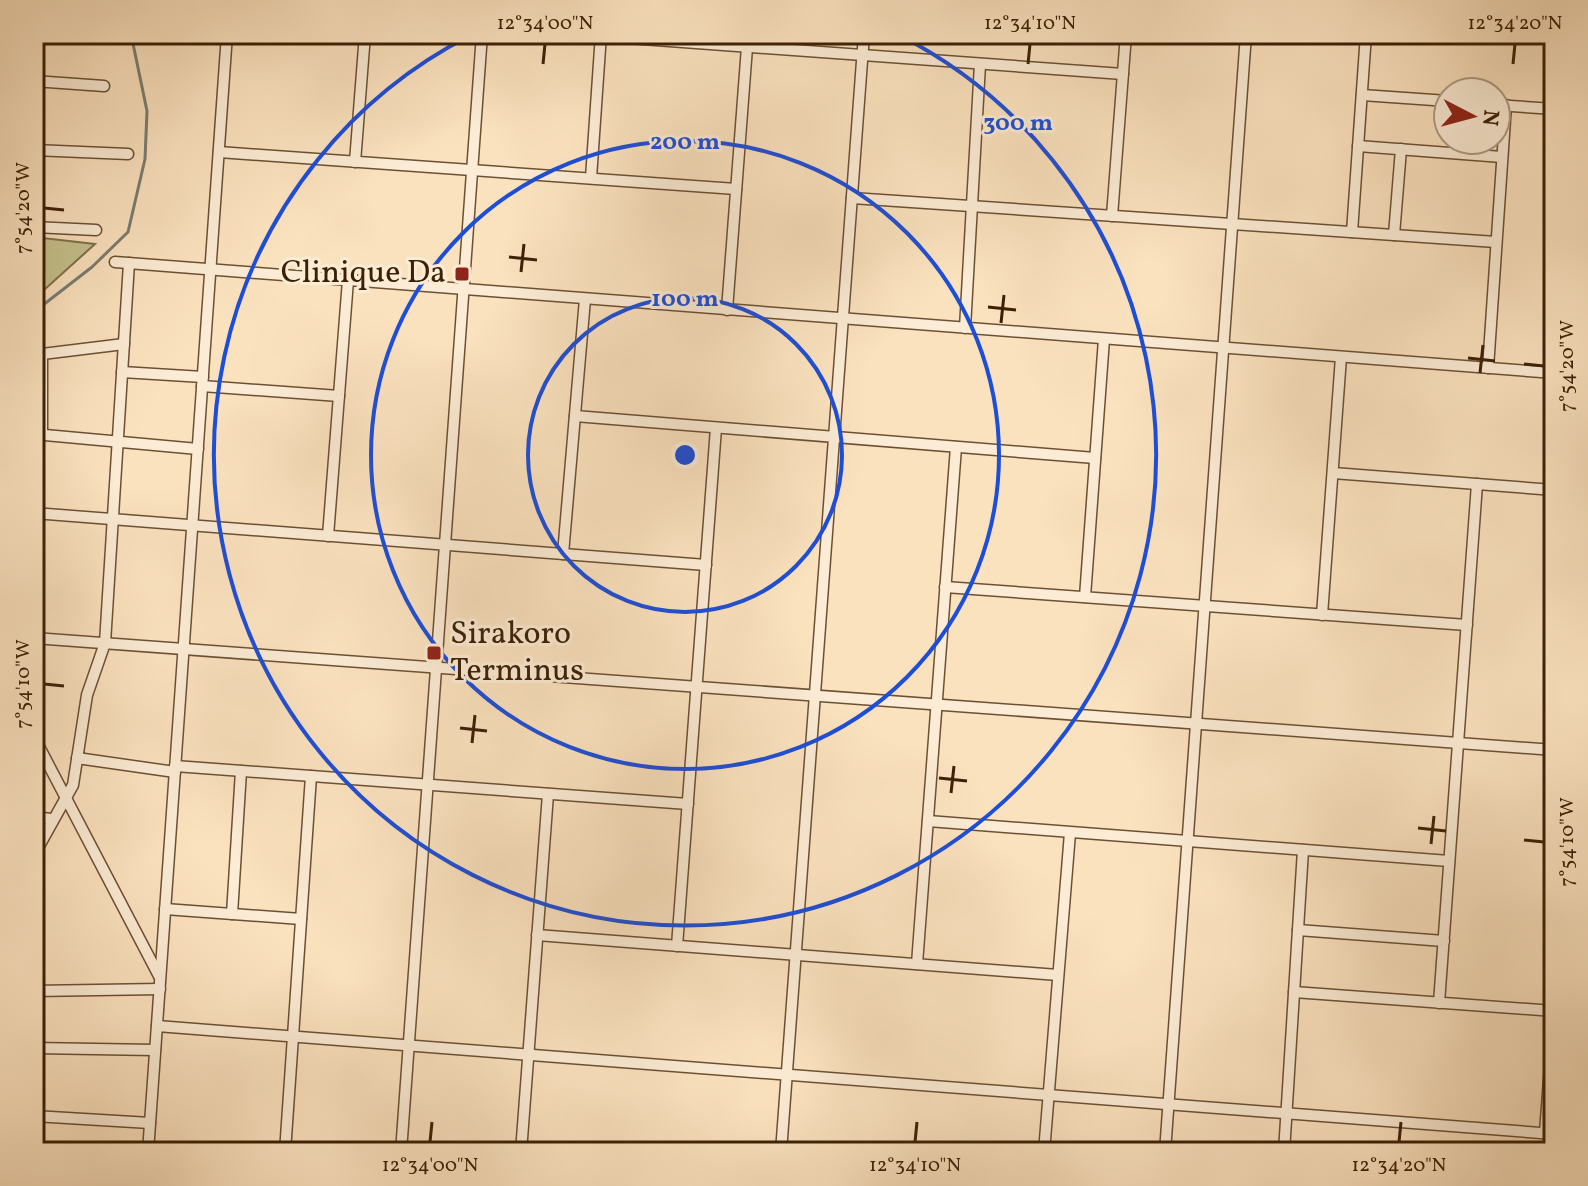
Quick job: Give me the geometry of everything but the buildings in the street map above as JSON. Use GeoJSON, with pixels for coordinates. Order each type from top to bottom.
{"type":"FeatureCollection","features":[{"type":"Feature","properties":{"kind":"street"},"geometry":{"type":"LineString","coordinates":[[190,1152],[148,1150],[227,34]]}},
{"type":"Feature","properties":{"kind":"street"},"geometry":{"type":"LineString","coordinates":[[355,162],[365,34]]}},
{"type":"Feature","properties":{"kind":"street"},"geometry":{"type":"LineString","coordinates":[[401,1152],[482,34]]}},
{"type":"Feature","properties":{"kind":"street"},"geometry":{"type":"LineString","coordinates":[[781,1152],[864,34]]}},
{"type":"Feature","properties":{"kind":"street"},"geometry":{"type":"LineString","coordinates":[[1112,216],[1126,34]]}},
{"type":"Feature","properties":{"kind":"street"},"geometry":{"type":"LineString","coordinates":[[1165,1152],[1246,34]]}},
{"type":"Feature","properties":{"kind":"street"},"geometry":{"type":"LineString","coordinates":[[1352,232],[1366,34]]}},
{"type":"Feature","properties":{"kind":"street"},"geometry":{"type":"LineString","coordinates":[[591,178],[601,35],[1123,74]]}},
{"type":"Feature","properties":{"kind":"street"},"geometry":{"type":"LineString","coordinates":[[727,310],[747,47]]}},
{"type":"Feature","properties":{"kind":"street"},"geometry":{"type":"LineString","coordinates":[[965,328],[980,64]]}},
{"type":"Feature","properties":{"kind":"street"},"geometry":{"type":"LineString","coordinates":[[34,81],[104,86]]}},
{"type":"Feature","properties":{"kind":"street"},"geometry":{"type":"LineString","coordinates":[[1362,95],[1432,100]]}},
{"type":"Feature","properties":{"kind":"street"},"geometry":{"type":"LineString","coordinates":[[1512,106],[1554,109]]}},
{"type":"Feature","properties":{"kind":"street"},"geometry":{"type":"LineString","coordinates":[[1358,146],[1502,157],[1488,368]]}},
{"type":"Feature","properties":{"kind":"street"},"geometry":{"type":"LineString","coordinates":[[1394,235],[1401,149]]}},
{"type":"Feature","properties":{"kind":"street"},"geometry":{"type":"LineString","coordinates":[[34,150],[128,154]]}},
{"type":"Feature","properties":{"kind":"street"},"geometry":{"type":"LineString","coordinates":[[219,152],[736,189]]}},
{"type":"Feature","properties":{"kind":"street"},"geometry":{"type":"LineString","coordinates":[[852,198],[1496,242]]}},
{"type":"Feature","properties":{"kind":"street"},"geometry":{"type":"LineString","coordinates":[[34,227],[96,230]]}},
{"type":"Feature","properties":{"kind":"street"},"geometry":{"type":"LineString","coordinates":[[115,262],[1554,373]]}},
{"type":"Feature","properties":{"kind":"street"},"geometry":{"type":"LineString","coordinates":[[34,855],[51,819],[73,785],[87,695],[105,643],[129,263]]}},
{"type":"Feature","properties":{"kind":"street"},"geometry":{"type":"LineString","coordinates":[[328,536],[348,280]]}},
{"type":"Feature","properties":{"kind":"street"},"geometry":{"type":"LineString","coordinates":[[563,554],[585,299]]}},
{"type":"Feature","properties":{"kind":"street"},"geometry":{"type":"LineString","coordinates":[[1085,597],[1104,339]]}},
{"type":"Feature","properties":{"kind":"street"},"geometry":{"type":"LineString","coordinates":[[124,344],[38,356],[45,385],[38,434],[118,439],[198,449]]}},
{"type":"Feature","properties":{"kind":"street"},"geometry":{"type":"LineString","coordinates":[[1322,615],[1341,357]]}},
{"type":"Feature","properties":{"kind":"street"},"geometry":{"type":"LineString","coordinates":[[122,372],[339,396]]}},
{"type":"Feature","properties":{"kind":"street"},"geometry":{"type":"LineString","coordinates":[[575,416],[1095,458]]}},
{"type":"Feature","properties":{"kind":"street"},"geometry":{"type":"LineString","coordinates":[[677,946],[716,428]]}},
{"type":"Feature","properties":{"kind":"street"},"geometry":{"type":"LineString","coordinates":[[917,964],[956,447]]}},
{"type":"Feature","properties":{"kind":"street"},"geometry":{"type":"LineString","coordinates":[[1333,473],[1554,490]]}},
{"type":"Feature","properties":{"kind":"street"},"geometry":{"type":"LineString","coordinates":[[1439,1003],[1477,484]]}},
{"type":"Feature","properties":{"kind":"street"},"geometry":{"type":"LineString","coordinates":[[34,513],[706,565]]}},
{"type":"Feature","properties":{"kind":"street"},"geometry":{"type":"LineString","coordinates":[[945,587],[1467,625]]}},
{"type":"Feature","properties":{"kind":"street"},"geometry":{"type":"LineString","coordinates":[[34,638],[1554,750]]}},
{"type":"Feature","properties":{"kind":"street"},"geometry":{"type":"LineString","coordinates":[[34,737],[160,984]]}},
{"type":"Feature","properties":{"kind":"street"},"geometry":{"type":"LineString","coordinates":[[77,758],[175,769],[241,771],[688,804]]}},
{"type":"Feature","properties":{"kind":"street"},"geometry":{"type":"LineString","coordinates":[[232,914],[241,771]]}},
{"type":"Feature","properties":{"kind":"street"},"geometry":{"type":"LineString","coordinates":[[285,1152],[311,776]]}},
{"type":"Feature","properties":{"kind":"street"},"geometry":{"type":"LineString","coordinates":[[521,1152],[548,794]]}},
{"type":"Feature","properties":{"kind":"street"},"geometry":{"type":"LineString","coordinates":[[34,817],[51,819]]}},
{"type":"Feature","properties":{"kind":"street"},"geometry":{"type":"LineString","coordinates":[[928,821],[1449,861]]}},
{"type":"Feature","properties":{"kind":"street"},"geometry":{"type":"LineString","coordinates":[[1044,1152],[1070,833]]}},
{"type":"Feature","properties":{"kind":"street"},"geometry":{"type":"LineString","coordinates":[[1284,1152],[1303,850]]}},
{"type":"Feature","properties":{"kind":"street"},"geometry":{"type":"LineString","coordinates":[[165,909],[301,919]]}},
{"type":"Feature","properties":{"kind":"street"},"geometry":{"type":"LineString","coordinates":[[1298,930],[1444,941]]}},
{"type":"Feature","properties":{"kind":"street"},"geometry":{"type":"LineString","coordinates":[[537,935],[1058,975]]}},
{"type":"Feature","properties":{"kind":"street"},"geometry":{"type":"LineString","coordinates":[[34,965],[36,991],[160,984]]}},
{"type":"Feature","properties":{"kind":"street"},"geometry":{"type":"LineString","coordinates":[[157,1026],[1550,1133],[1554,1011],[1294,992]]}},
{"type":"Feature","properties":{"kind":"street"},"geometry":{"type":"LineString","coordinates":[[34,1048],[155,1050]]}},
{"type":"Feature","properties":{"kind":"street"},"geometry":{"type":"LineString","coordinates":[[34,1116],[150,1123]]}},
{"type":"Feature","properties":{"kind":"shaded area"},"geometry":{"type":"Polygon","coordinates":[[[34,237],[95,244],[34,299],[34,237]]]}},
{"type":"Feature","properties":{"kind":"waterway"},"geometry":{"type":"LineString","coordinates":[[34,312],[92,267],[128,232],[145,159],[147,111],[131,34]]}},
{"type":"Feature","properties":{"kind":"place","name":"Clinique Da"},"geometry":{"type":"Point","coordinates":[462,274]}},
{"type":"Feature","properties":{"kind":"place","name":"Sirakoro Terminus"},"geometry":{"type":"Point","coordinates":[434,653]}}]}
